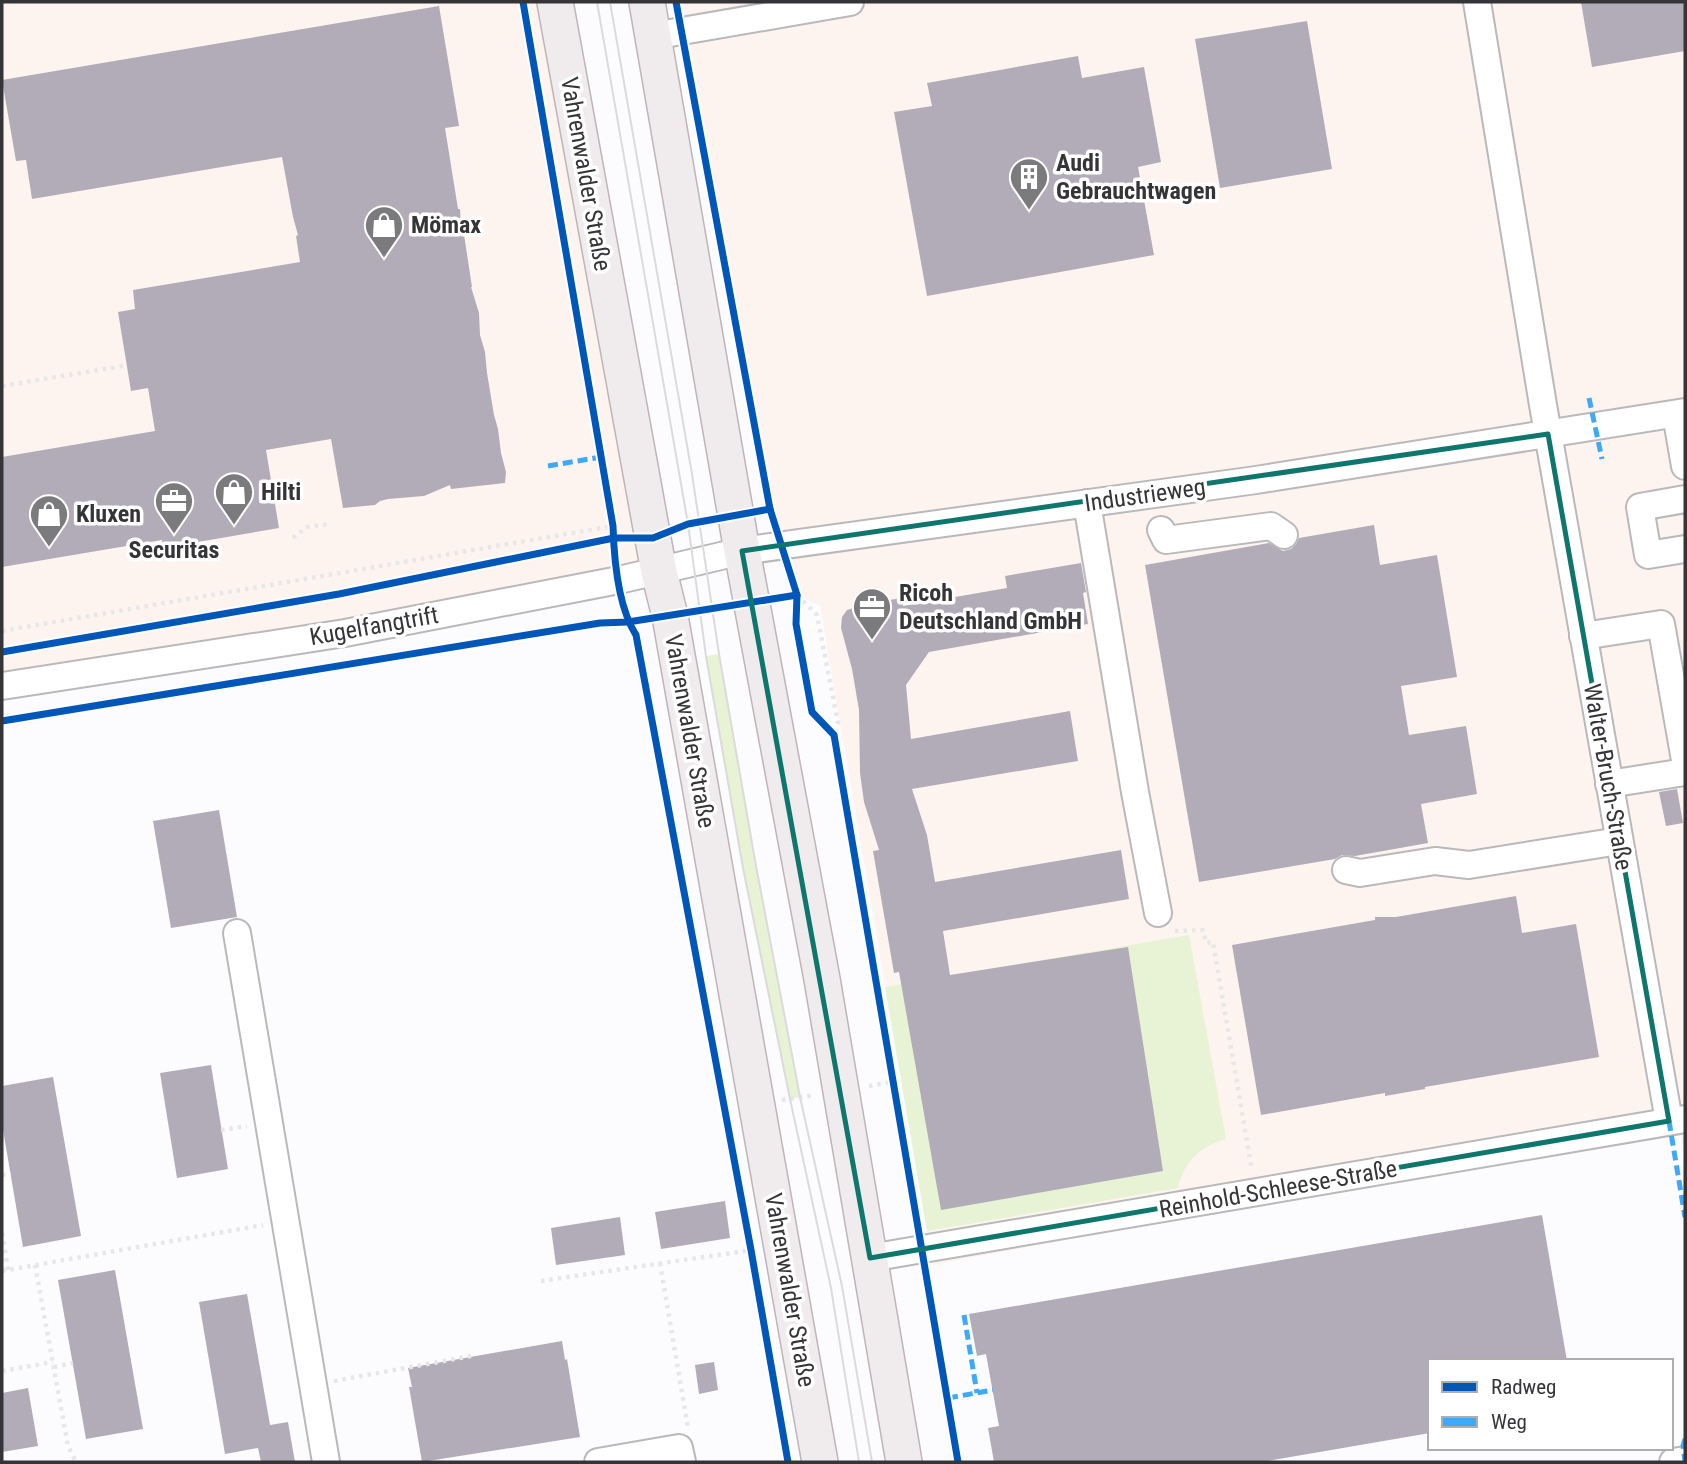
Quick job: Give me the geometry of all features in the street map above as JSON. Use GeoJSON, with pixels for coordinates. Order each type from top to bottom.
{"type":"FeatureCollection","features":[{"type":"Feature","properties":{"kind":"main road","name":"Vahrenwalder Straße"},"geometry":{"type":"LineString","coordinates":[[555,2],[659,572],[670,616],[820,1462]]}},
{"type":"Feature","properties":{"kind":"main road"},"geometry":{"type":"LineString","coordinates":[[647,2],[742,551],[842,1090],[904,1462]]}},
{"type":"Feature","properties":{"kind":"street"},"geometry":{"type":"LineString","coordinates":[[653,36],[738,11],[850,2]]}},
{"type":"Feature","properties":{"kind":"street"},"geometry":{"type":"LineString","coordinates":[[1477,2],[1548,434]]}},
{"type":"Feature","properties":{"kind":"street"},"geometry":{"type":"LineString","coordinates":[[1680,413],[1685,466]]}},
{"type":"Feature","properties":{"kind":"street","name":"Industrieweg"},"geometry":{"type":"LineString","coordinates":[[742,551],[1269,478],[1680,413]]}},
{"type":"Feature","properties":{"kind":"street","name":"Walter-Bruch-Straße"},"geometry":{"type":"LineString","coordinates":[[1548,434],[1619,841],[1677,1120]]}},
{"type":"Feature","properties":{"kind":"street"},"geometry":{"type":"LineString","coordinates":[[1685,499],[1640,507],[1648,555],[1685,549]]}},
{"type":"Feature","properties":{"kind":"street"},"geometry":{"type":"LineString","coordinates":[[1087,503],[1158,913]]}},
{"type":"Feature","properties":{"kind":"street"},"geometry":{"type":"LineString","coordinates":[[1161,530],[1166,540],[1271,526],[1284,535]]}},
{"type":"Feature","properties":{"kind":"street","name":"Kugelfangtrift"},"geometry":{"type":"LineString","coordinates":[[2,686],[345,633],[659,572],[742,551]]}},
{"type":"Feature","properties":{"kind":"street"},"geometry":{"type":"LineString","coordinates":[[1583,636],[1661,624],[1685,760]]}},
{"type":"Feature","properties":{"kind":"street"},"geometry":{"type":"LineString","coordinates":[[1609,784],[1685,772]]}},
{"type":"Feature","properties":{"kind":"street"},"geometry":{"type":"LineString","coordinates":[[1346,870],[1360,873],[1435,861],[1469,865],[1619,841]]}},
{"type":"Feature","properties":{"kind":"street"},"geometry":{"type":"LineString","coordinates":[[237,933],[326,1462]]}},
{"type":"Feature","properties":{"kind":"street","name":"Reinhold-Schleese-Straße"},"geometry":{"type":"LineString","coordinates":[[870,1258],[1677,1120]]}},
{"type":"Feature","properties":{"kind":"street"},"geometry":{"type":"LineString","coordinates":[[598,1462],[679,1448],[682,1462]]}},
{"type":"Feature","properties":{"kind":"street"},"geometry":{"type":"LineString","coordinates":[[1673,1462],[1685,1460]]}},
{"type":"Feature","properties":{"kind":"path"},"geometry":{"type":"LineString","coordinates":[[2,386],[123,366]]}},
{"type":"Feature","properties":{"kind":"path"},"geometry":{"type":"LineString","coordinates":[[293,538],[307,527],[328,524]]}},
{"type":"Feature","properties":{"kind":"path"},"geometry":{"type":"LineString","coordinates":[[2,631],[613,526]]}},
{"type":"Feature","properties":{"kind":"path"},"geometry":{"type":"LineString","coordinates":[[752,602],[797,595]]}},
{"type":"Feature","properties":{"kind":"path"},"geometry":{"type":"LineString","coordinates":[[797,595],[797,604]]}},
{"type":"Feature","properties":{"kind":"path"},"geometry":{"type":"LineString","coordinates":[[797,595],[817,615],[838,723],[834,735]]}},
{"type":"Feature","properties":{"kind":"path"},"geometry":{"type":"LineString","coordinates":[[827,727],[834,735]]}},
{"type":"Feature","properties":{"kind":"path"},"geometry":{"type":"LineString","coordinates":[[1158,913],[1163,926],[1170,931],[1203,930],[1206,943],[1213,942],[1244,1194]]}},
{"type":"Feature","properties":{"kind":"path"},"geometry":{"type":"LineString","coordinates":[[757,1104],[892,1082]]}},
{"type":"Feature","properties":{"kind":"path"},"geometry":{"type":"LineString","coordinates":[[2,1175],[10,1174]]}},
{"type":"Feature","properties":{"kind":"path"},"geometry":{"type":"LineString","coordinates":[[2,1271],[285,1220]]}},
{"type":"Feature","properties":{"kind":"path"},"geometry":{"type":"LineString","coordinates":[[2,1233],[8,1270]]}},
{"type":"Feature","properties":{"kind":"path"},"geometry":{"type":"LineString","coordinates":[[541,1281],[751,1250]]}},
{"type":"Feature","properties":{"kind":"path"},"geometry":{"type":"LineString","coordinates":[[660,1263],[689,1435]]}},
{"type":"Feature","properties":{"kind":"path"},"geometry":{"type":"LineString","coordinates":[[35,1265],[68,1446],[76,1462]]}},
{"type":"Feature","properties":{"kind":"path"},"geometry":{"type":"LineString","coordinates":[[312,1384],[471,1356]]}},
{"type":"Feature","properties":{"kind":"path"},"geometry":{"type":"LineString","coordinates":[[2,1371],[73,1363]]}},
{"type":"Feature","properties":{"kind":"highlighted area"},"geometry":{"type":"Polygon","coordinates":[[[1548,434],[1669,1121],[870,1258],[742,551],[1548,434]]]}},
{"type":"Feature","properties":{"kind":"shaded area"},"geometry":{"type":"Polygon","coordinates":[[[2,2],[555,2],[659,572],[2,686],[2,2]]]}},
{"type":"Feature","properties":{"kind":"shaded area"},"geometry":{"type":"Polygon","coordinates":[[[683,2],[1685,2],[1685,1164],[1680,1130],[1247,1205],[933,1265],[820,606],[797,595],[770,509],[683,2]]]}},
{"type":"Feature","properties":{"kind":"green space"},"geometry":{"type":"Polygon","coordinates":[[[719,654],[800,1097],[790,1099],[743,868],[706,656],[719,654]]]}},
{"type":"Feature","properties":{"kind":"green space"},"geometry":{"type":"Polygon","coordinates":[[[1189,935],[1226,1139],[1208,1146],[1194,1156],[1184,1170],[1178,1188],[927,1231],[885,987],[1189,935]]]}},
{"type":"Feature","properties":{"kind":"building"},"geometry":{"type":"Polygon","coordinates":[[[1581,2],[1685,2],[1685,51],[1592,67],[1581,2]]]}},
{"type":"Feature","properties":{"kind":"building","name":"Mömax"},"geometry":{"type":"Polygon","coordinates":[[[439,6],[459,126],[445,128],[471,287],[479,313],[480,335],[506,472],[505,483],[451,489],[450,485],[424,496],[388,499],[375,505],[343,508],[331,439],[266,450],[279,528],[163,548],[162,540],[2,567],[2,457],[155,431],[148,388],[131,391],[118,312],[135,309],[133,290],[300,262],[298,235],[282,157],[32,199],[26,160],[16,161],[2,80],[439,6]]]}},
{"type":"Feature","properties":{"kind":"building"},"geometry":{"type":"Polygon","coordinates":[[[1307,21],[1332,169],[1220,188],[1195,39],[1307,21]]]}},
{"type":"Feature","properties":{"kind":"building","name":"Audi Gebrauchtwagen"},"geometry":{"type":"Polygon","coordinates":[[[1078,56],[1082,78],[1144,67],[1161,162],[1138,167],[1154,255],[927,296],[894,112],[932,106],[927,83],[1078,56]]]}},
{"type":"Feature","properties":{"kind":"building"},"geometry":{"type":"Polygon","coordinates":[[[1374,525],[1380,565],[1437,555],[1457,677],[1401,686],[1409,735],[1466,726],[1477,794],[1421,804],[1428,843],[1355,856],[1342,855],[1335,859],[1199,882],[1145,565],[1269,543],[1283,551],[1291,549],[1299,538],[1374,525]]]}},
{"type":"Feature","properties":{"kind":"building"},"geometry":{"type":"Polygon","coordinates":[[[1081,563],[1088,624],[929,652],[906,685],[911,739],[1070,711],[1078,761],[912,789],[927,835],[935,882],[1121,850],[1129,899],[943,931],[950,975],[1128,947],[1163,1171],[941,1210],[899,972],[894,973],[873,851],[879,850],[864,802],[860,773],[859,710],[841,628],[842,617],[847,610],[870,603],[902,598],[903,606],[1007,588],[1005,576],[1081,563]]]}},
{"type":"Feature","properties":{"kind":"building"},"geometry":{"type":"Polygon","coordinates":[[[1677,789],[1683,823],[1666,826],[1659,792],[1677,789]]]}},
{"type":"Feature","properties":{"kind":"building"},"geometry":{"type":"Polygon","coordinates":[[[219,810],[237,917],[171,928],[153,821],[219,810]]]}},
{"type":"Feature","properties":{"kind":"building"},"geometry":{"type":"Polygon","coordinates":[[[1516,896],[1522,933],[1576,924],[1599,1057],[1385,1096],[1385,1093],[1261,1115],[1232,945],[1375,920],[1375,917],[1396,917],[1516,896]]]}},
{"type":"Feature","properties":{"kind":"building"},"geometry":{"type":"Polygon","coordinates":[[[211,1065],[228,1169],[177,1178],[160,1073],[211,1065]]]}},
{"type":"Feature","properties":{"kind":"building"},"geometry":{"type":"Polygon","coordinates":[[[53,1077],[81,1236],[23,1247],[2,1124],[2,1086],[53,1077]]]}},
{"type":"Feature","properties":{"kind":"building"},"geometry":{"type":"Polygon","coordinates":[[[725,1201],[730,1238],[661,1249],[655,1212],[725,1201]]]}},
{"type":"Feature","properties":{"kind":"building"},"geometry":{"type":"Polygon","coordinates":[[[1542,1215],[1567,1359],[1428,1359],[1428,1433],[1262,1462],[994,1462],[988,1428],[999,1426],[986,1354],[977,1356],[969,1314],[1542,1215]]]}},
{"type":"Feature","properties":{"kind":"building"},"geometry":{"type":"Polygon","coordinates":[[[620,1217],[625,1255],[556,1265],[551,1228],[620,1217]]]}},
{"type":"Feature","properties":{"kind":"building"},"geometry":{"type":"Polygon","coordinates":[[[115,1270],[143,1429],[86,1439],[58,1280],[115,1270]]]}},
{"type":"Feature","properties":{"kind":"building"},"geometry":{"type":"Polygon","coordinates":[[[247,1294],[270,1425],[288,1422],[295,1462],[261,1462],[258,1448],[225,1454],[199,1302],[247,1294]]]}},
{"type":"Feature","properties":{"kind":"building"},"geometry":{"type":"Polygon","coordinates":[[[562,1341],[580,1437],[422,1462],[408,1368],[562,1341]]]}},
{"type":"Feature","properties":{"kind":"building"},"geometry":{"type":"Polygon","coordinates":[[[714,1362],[718,1390],[699,1394],[695,1365],[714,1362]]]}},
{"type":"Feature","properties":{"kind":"building"},"geometry":{"type":"Polygon","coordinates":[[[28,1388],[38,1446],[2,1452],[2,1393],[28,1388]]]}},
{"type":"Feature","properties":{"kind":"tram line"},"geometry":{"type":"LineString","coordinates":[[597,2],[688,524],[706,656],[743,868],[831,1288],[859,1462]]}},
{"type":"Feature","properties":{"kind":"tram line"},"geometry":{"type":"LineString","coordinates":[[610,2],[692,474],[719,654],[756,866],[800,1097],[842,1286],[872,1462]]}},
{"type":"Feature","properties":{"kind":"marked path"},"geometry":{"type":"LineString","coordinates":[[1589,398],[1602,459]]}},
{"type":"Feature","properties":{"kind":"marked path"},"geometry":{"type":"LineString","coordinates":[[548,466],[601,457]]}},
{"type":"Feature","properties":{"kind":"marked path"},"geometry":{"type":"LineString","coordinates":[[1669,1121],[1685,1217]]}},
{"type":"Feature","properties":{"kind":"marked path"},"geometry":{"type":"LineString","coordinates":[[964,1315],[977,1393]]}},
{"type":"Feature","properties":{"kind":"marked path"},"geometry":{"type":"LineString","coordinates":[[948,1398],[993,1390]]}},
{"type":"Feature","properties":{"kind":"marked path"},"geometry":{"type":"LineString","coordinates":[[1685,1439],[1685,1461]]}},
{"type":"Feature","properties":{"kind":"cycle path"},"geometry":{"type":"LineString","coordinates":[[523,2],[613,526],[618,582],[625,611],[636,635],[788,1462]]}},
{"type":"Feature","properties":{"kind":"cycle path"},"geometry":{"type":"LineString","coordinates":[[676,2],[770,509],[797,595],[796,624],[812,712],[834,735],[958,1462]]}},
{"type":"Feature","properties":{"kind":"cycle path"},"geometry":{"type":"LineString","coordinates":[[2,652],[339,594],[614,538],[653,538],[688,524],[770,509]]}},
{"type":"Feature","properties":{"kind":"cycle path"},"geometry":{"type":"LineString","coordinates":[[2,721],[600,623],[628,622],[797,595]]}},
{"type":"Feature","properties":{"kind":"place","name":"Audi Gebrauchtwagen"},"geometry":{"type":"Point","coordinates":[1029,211]}},
{"type":"Feature","properties":{"kind":"place","name":"Mömax"},"geometry":{"type":"Point","coordinates":[384,259]}},
{"type":"Feature","properties":{"kind":"place","name":"Hilti"},"geometry":{"type":"Point","coordinates":[234,526]}},
{"type":"Feature","properties":{"kind":"place","name":"Securitas"},"geometry":{"type":"Point","coordinates":[174,535]}},
{"type":"Feature","properties":{"kind":"place","name":"Kluxen"},"geometry":{"type":"Point","coordinates":[49,548]}},
{"type":"Feature","properties":{"kind":"place","name":"Ricoh Deutschland GmbH"},"geometry":{"type":"Point","coordinates":[872,641]}}]}
